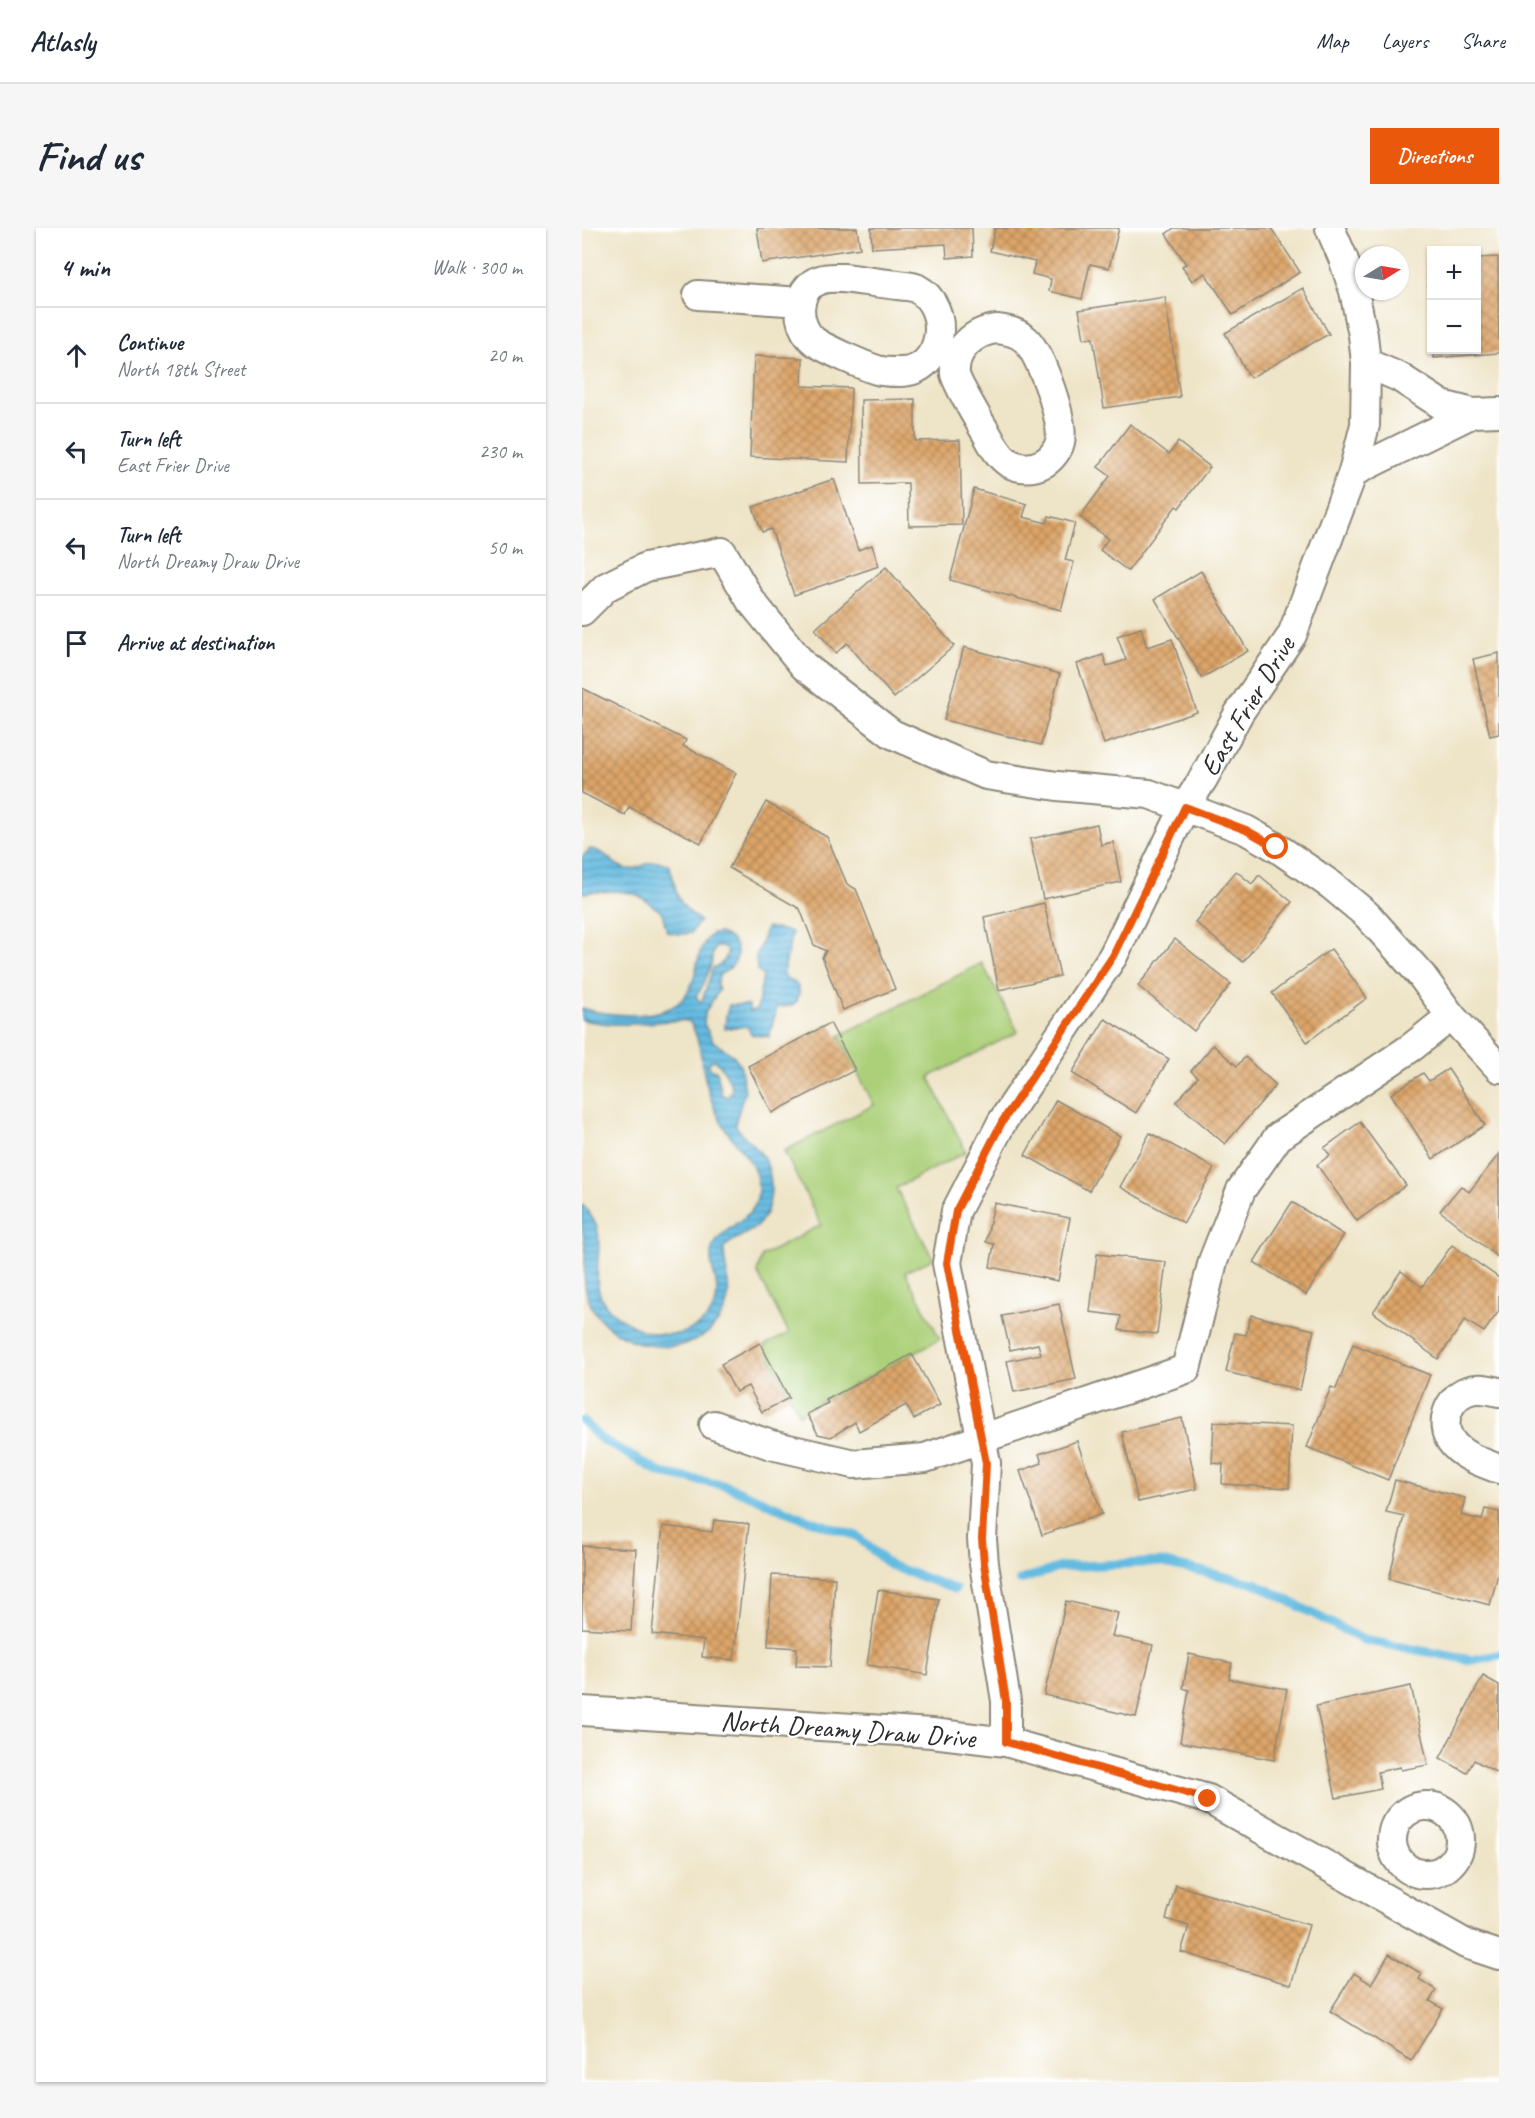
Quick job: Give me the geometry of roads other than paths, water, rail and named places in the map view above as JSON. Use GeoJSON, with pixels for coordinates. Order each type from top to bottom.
{"type":"FeatureCollection","features":[{"type":"Feature","properties":{"kind":"street","name":"East Frier Drive"},"geometry":{"type":"LineString","coordinates":[[1006,1742],[1006,1701],[982,1539],[986,1474],[947,1263],[956,1211],[1002,1122],[1113,956],[1185,807],[1239,713],[1292,635],[1353,472],[1365,425],[1366,363],[1363,335],[1354,291],[1330,228]]}},
{"type":"Feature","properties":{"kind":"street"},"geometry":{"type":"LineString","coordinates":[[801,302],[800,314],[803,328],[814,341],[879,371],[902,373],[919,366],[933,352],[949,347],[967,342],[979,333],[997,329],[1009,330],[1024,338],[1035,351],[1044,370],[1061,427],[1060,442],[1054,454],[1046,462],[1027,468],[1009,463],[1001,457],[955,375],[957,361],[949,347],[940,328],[938,316],[929,299],[915,288],[843,278],[819,280],[810,287],[801,302]]}},
{"type":"Feature","properties":{"kind":"street"},"geometry":{"type":"LineString","coordinates":[[698,295],[801,302]]}},
{"type":"Feature","properties":{"kind":"street"},"geometry":{"type":"LineString","coordinates":[[1366,363],[1400,377],[1442,405],[1486,413]]}},
{"type":"Feature","properties":{"kind":"street"},"geometry":{"type":"LineString","coordinates":[[1353,472],[1486,413]]}},
{"type":"Feature","properties":{"kind":"street"},"geometry":{"type":"LineString","coordinates":[[582,611],[606,587],[646,567],[722,552],[751,601],[804,666],[892,734],[986,775],[1057,786],[1149,794],[1246,830],[1276,847],[1331,885],[1367,915],[1421,975],[1451,1016],[1499,1068]]}},
{"type":"Feature","properties":{"kind":"street"},"geometry":{"type":"LineString","coordinates":[[714,1425],[771,1445],[855,1464],[925,1458],[1186,1369],[1213,1261],[1233,1210],[1241,1190],[1278,1137],[1412,1047],[1451,1016]]}},
{"type":"Feature","properties":{"kind":"street"},"geometry":{"type":"LineString","coordinates":[[1499,1392],[1479,1388],[1465,1391],[1450,1405],[1445,1425],[1450,1440],[1459,1450],[1499,1469]]}},
{"type":"Feature","properties":{"kind":"street","name":"North Dreamy Draw Drive"},"geometry":{"type":"LineString","coordinates":[[582,1711],[932,1733],[1006,1742],[1208,1799],[1466,1944],[1499,1955]]}},
{"type":"Feature","properties":{"kind":"street"},"geometry":{"type":"LineString","coordinates":[[1390,1900],[1410,1870]]}},
{"type":"Feature","properties":{"kind":"water"},"geometry":{"type":"Polygon","coordinates":[[[590,849],[602,853],[617,865],[627,869],[657,862],[669,865],[679,899],[700,921],[691,933],[667,932],[662,912],[639,896],[618,891],[582,893],[582,857],[590,849]]]}},
{"type":"Feature","properties":{"kind":"water"},"geometry":{"type":"Polygon","coordinates":[[[767,927],[792,932],[783,976],[798,986],[797,1000],[790,1006],[777,1007],[769,1037],[751,1034],[747,1026],[725,1029],[729,1005],[749,1005],[749,1011],[757,1010],[763,976],[757,970],[756,957],[767,927]]]}},
{"type":"Feature","properties":{"kind":"water"},"geometry":{"type":"Polygon","coordinates":[[[719,933],[727,936],[733,941],[737,953],[733,965],[720,974],[717,984],[719,990],[705,1013],[704,1024],[713,1041],[734,1056],[740,1064],[745,1091],[735,1124],[764,1159],[770,1178],[770,1198],[764,1217],[758,1225],[724,1248],[728,1280],[727,1303],[712,1329],[695,1340],[675,1346],[654,1346],[633,1341],[614,1331],[598,1317],[588,1299],[584,1279],[585,1247],[582,1204],[594,1220],[598,1232],[597,1282],[603,1301],[620,1318],[644,1330],[668,1335],[681,1333],[693,1329],[704,1321],[713,1308],[717,1293],[711,1262],[712,1250],[720,1237],[742,1220],[754,1207],[758,1186],[756,1176],[748,1159],[720,1120],[709,1094],[698,1041],[689,1021],[637,1024],[600,1023],[582,1020],[582,1008],[603,1013],[629,1015],[654,1013],[674,1006],[690,988],[701,950],[712,934],[719,933]],[[716,947],[705,981],[696,996],[699,1001],[702,1001],[713,968],[726,957],[727,950],[724,947],[716,947]],[[715,1060],[708,1065],[712,1070],[717,1071],[722,1095],[728,1097],[732,1089],[731,1085],[726,1073],[715,1060]]]}},
{"type":"Feature","properties":{"kind":"waterway"},"geometry":{"type":"LineString","coordinates":[[582,1421],[601,1439],[661,1473],[727,1486],[803,1518],[857,1536],[889,1565],[955,1589]]}},
{"type":"Feature","properties":{"kind":"waterway"},"geometry":{"type":"LineString","coordinates":[[1020,1580],[1061,1567],[1160,1562],[1257,1584],[1363,1640],[1471,1660],[1499,1655]]}}]}
